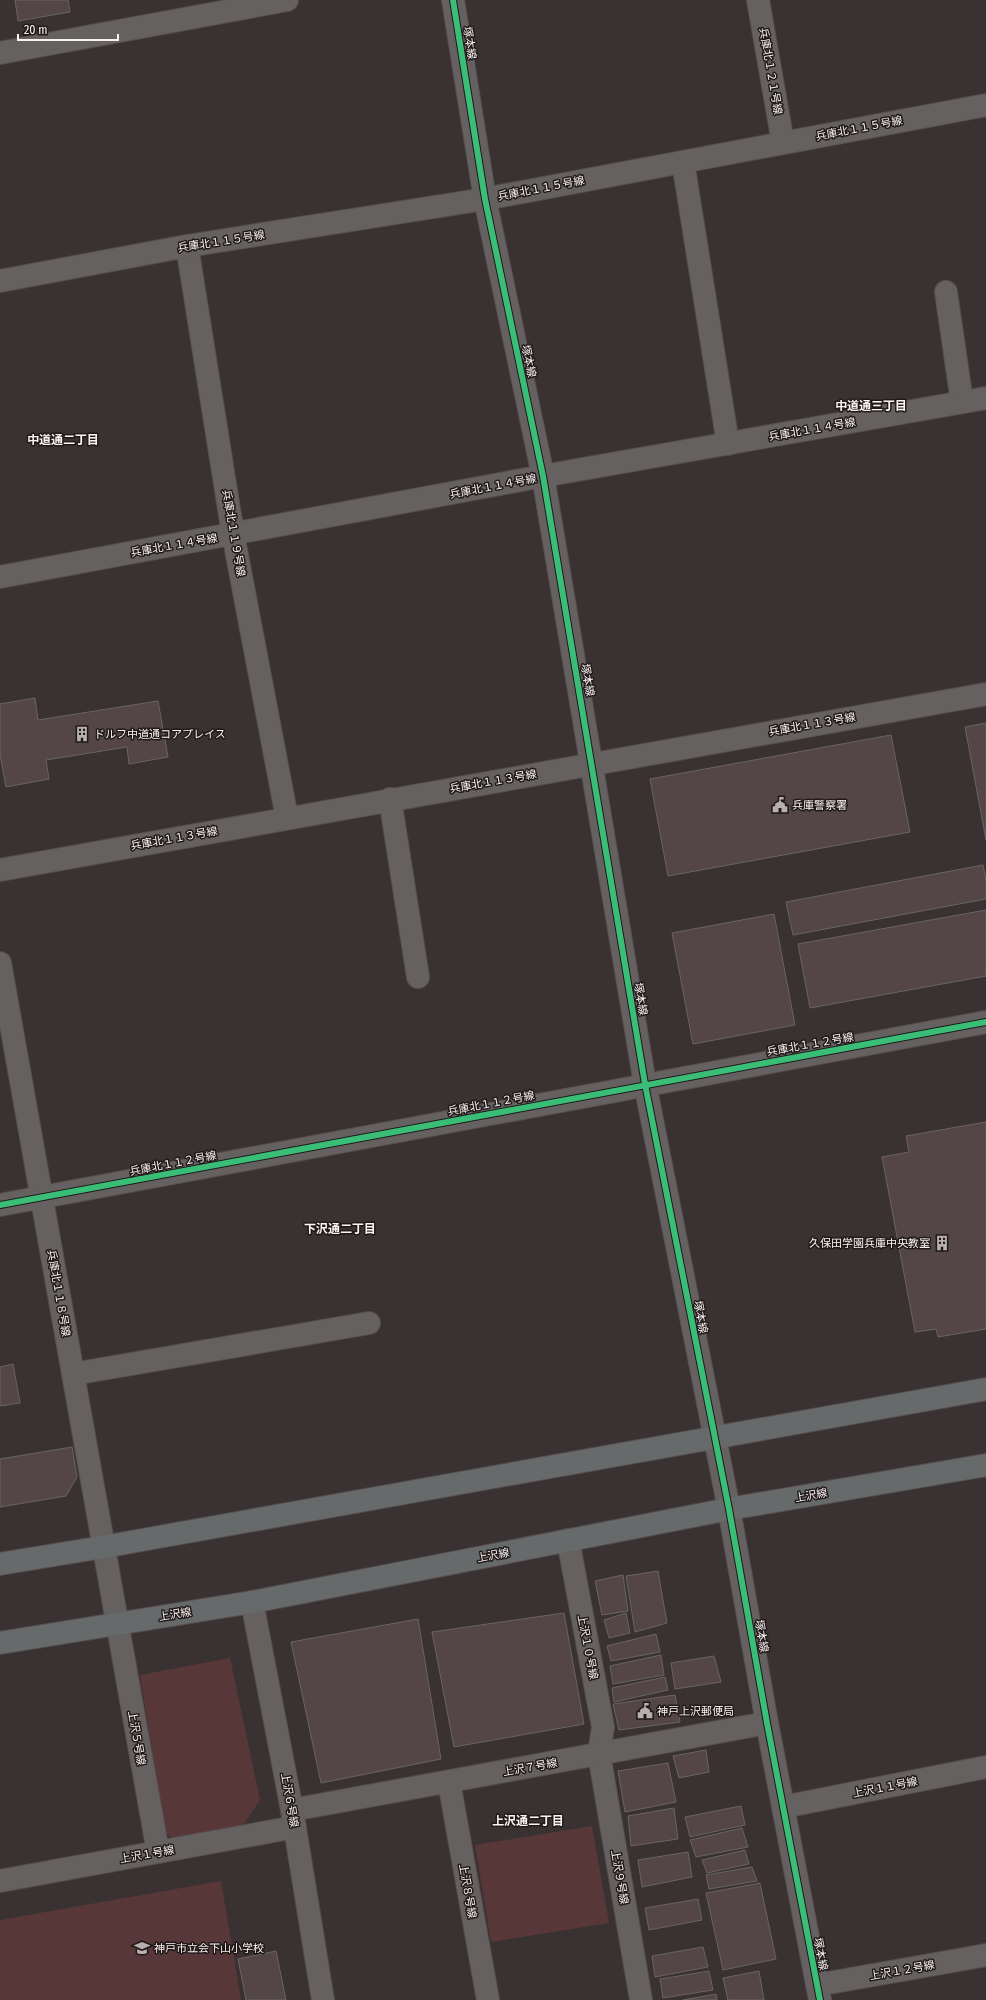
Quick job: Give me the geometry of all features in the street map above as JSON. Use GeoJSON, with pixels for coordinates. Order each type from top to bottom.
{"type":"FeatureCollection","features":[{"type":"Feature","properties":{"kind":"main road"},"geometry":{"type":"LineString","coordinates":[[0,1564],[103,1547],[986,1389]]}},
{"type":"Feature","properties":{"kind":"main road","name":"上沢線"},"geometry":{"type":"LineString","coordinates":[[0,1644],[252,1602],[729,1509],[986,1465]]}},
{"type":"Feature","properties":{"kind":"street"},"geometry":{"type":"LineString","coordinates":[[0,53],[287,0]]}},
{"type":"Feature","properties":{"kind":"street","name":"塚本線"},"geometry":{"type":"LineString","coordinates":[[454,0],[485,199],[543,476],[645,1084],[729,1509],[767,1723],[819,1993]]}},
{"type":"Feature","properties":{"kind":"street","name":"兵庫北１２１号線"},"geometry":{"type":"LineString","coordinates":[[758,0],[783,143]]}},
{"type":"Feature","properties":{"kind":"street","name":"兵庫北１１５号線"},"geometry":{"type":"LineString","coordinates":[[0,281],[187,246],[485,199],[986,104]]}},
{"type":"Feature","properties":{"kind":"street"},"geometry":{"type":"LineString","coordinates":[[683,162],[728,444]]}},
{"type":"Feature","properties":{"kind":"street","name":"兵庫北１１９号線"},"geometry":{"type":"LineString","coordinates":[[187,246],[233,534],[287,818]]}},
{"type":"Feature","properties":{"kind":"street"},"geometry":{"type":"LineString","coordinates":[[946,292],[962,402]]}},
{"type":"Feature","properties":{"kind":"street","name":"兵庫北１１４号線"},"geometry":{"type":"LineString","coordinates":[[0,577],[543,476],[986,398]]}},
{"type":"Feature","properties":{"kind":"street","name":"兵庫北１１３号線"},"geometry":{"type":"LineString","coordinates":[[0,870],[390,799],[986,694]]}},
{"type":"Feature","properties":{"kind":"street"},"geometry":{"type":"LineString","coordinates":[[390,799],[418,977]]}},
{"type":"Feature","properties":{"kind":"street","name":"兵庫北１１８号線"},"geometry":{"type":"LineString","coordinates":[[0,963],[117,1624]]}},
{"type":"Feature","properties":{"kind":"street","name":"兵庫北１１２号線"},"geometry":{"type":"LineString","coordinates":[[0,1205],[645,1084],[986,1022]]}},
{"type":"Feature","properties":{"kind":"street"},"geometry":{"type":"LineString","coordinates":[[73,1374],[369,1323]]}},
{"type":"Feature","properties":{"kind":"street","name":"上沢１０号線"},"geometry":{"type":"LineString","coordinates":[[568,1540],[603,1728],[599,1754]]}},
{"type":"Feature","properties":{"kind":"street","name":"上沢６号線"},"geometry":{"type":"LineString","coordinates":[[252,1602],[293,1818],[323,2000]]}},
{"type":"Feature","properties":{"kind":"street","name":"上沢５号線"},"geometry":{"type":"LineString","coordinates":[[117,1624],[158,1852]]}},
{"type":"Feature","properties":{"kind":"street","name":"上沢７号線"},"geometry":{"type":"LineString","coordinates":[[293,1818],[449,1782],[767,1723]]}},
{"type":"Feature","properties":{"kind":"street","name":"上沢９号線"},"geometry":{"type":"LineString","coordinates":[[599,1754],[641,2000]]}},
{"type":"Feature","properties":{"kind":"street","name":"上沢１１号線"},"geometry":{"type":"LineString","coordinates":[[783,1807],[986,1767]]}},
{"type":"Feature","properties":{"kind":"street","name":"上沢８号線"},"geometry":{"type":"LineString","coordinates":[[449,1782],[488,2000]]}},
{"type":"Feature","properties":{"kind":"street","name":"上沢１号線"},"geometry":{"type":"LineString","coordinates":[[0,1881],[158,1852],[293,1818]]}},
{"type":"Feature","properties":{"kind":"street","name":"上沢１２号線"},"geometry":{"type":"LineString","coordinates":[[819,1993],[986,1955]]}},
{"type":"Feature","properties":{"kind":"shaded area"},"geometry":{"type":"Polygon","coordinates":[[[230,1658],[260,1800],[241,1828],[176,1841],[165,1833],[140,1675],[230,1658]]]}},
{"type":"Feature","properties":{"kind":"shaded area"},"geometry":{"type":"Polygon","coordinates":[[[592,1826],[609,1923],[491,1942],[475,1845],[592,1826]]]}},
{"type":"Feature","properties":{"kind":"shaded area","name":"神戸市立会下山小学校"},"geometry":{"type":"Polygon","coordinates":[[[221,1881],[241,2000],[0,2000],[0,1920],[221,1881]]]}},
{"type":"Feature","properties":{"kind":"building"},"geometry":{"type":"Polygon","coordinates":[[[15,0],[68,0],[70,12],[18,21],[15,0]]]}},
{"type":"Feature","properties":{"kind":"building","name":"ドルフ中道通コアプレイス"},"geometry":{"type":"Polygon","coordinates":[[[35,698],[38,720],[158,701],[168,757],[129,764],[127,747],[46,760],[49,779],[6,787],[0,754],[0,704],[35,698]]]}},
{"type":"Feature","properties":{"kind":"building"},"geometry":{"type":"Polygon","coordinates":[[[986,723],[986,840],[965,727],[986,723]]]}},
{"type":"Feature","properties":{"kind":"building","name":"兵庫警察署"},"geometry":{"type":"Polygon","coordinates":[[[891,735],[910,832],[668,876],[650,779],[891,735]]]}},
{"type":"Feature","properties":{"kind":"building"},"geometry":{"type":"Polygon","coordinates":[[[983,865],[986,880],[986,899],[793,935],[786,902],[983,865]]]}},
{"type":"Feature","properties":{"kind":"building"},"geometry":{"type":"Polygon","coordinates":[[[986,910],[986,976],[810,1008],[798,944],[986,910]]]}},
{"type":"Feature","properties":{"kind":"building"},"geometry":{"type":"Polygon","coordinates":[[[774,914],[795,1025],[693,1044],[672,933],[774,914]]]}},
{"type":"Feature","properties":{"kind":"building","name":"久保田学園兵庫中央教室"},"geometry":{"type":"Polygon","coordinates":[[[986,1122],[986,1329],[938,1337],[936,1329],[915,1332],[882,1157],[909,1152],[906,1136],[986,1122]]]}},
{"type":"Feature","properties":{"kind":"building"},"geometry":{"type":"Polygon","coordinates":[[[13,1364],[20,1403],[0,1406],[0,1367],[13,1364]]]}},
{"type":"Feature","properties":{"kind":"building"},"geometry":{"type":"Polygon","coordinates":[[[72,1447],[77,1477],[66,1496],[0,1507],[0,1459],[72,1447]]]}},
{"type":"Feature","properties":{"kind":"building"},"geometry":{"type":"Polygon","coordinates":[[[658,1571],[667,1623],[635,1632],[626,1576],[658,1571]]]}},
{"type":"Feature","properties":{"kind":"building"},"geometry":{"type":"Polygon","coordinates":[[[623,1575],[628,1611],[602,1615],[595,1581],[623,1575]]]}},
{"type":"Feature","properties":{"kind":"building"},"geometry":{"type":"Polygon","coordinates":[[[564,1613],[584,1724],[454,1747],[432,1632],[564,1613]]]}},
{"type":"Feature","properties":{"kind":"building"},"geometry":{"type":"Polygon","coordinates":[[[626,1613],[630,1633],[609,1638],[604,1620],[626,1613]]]}},
{"type":"Feature","properties":{"kind":"building"},"geometry":{"type":"Polygon","coordinates":[[[418,1619],[441,1759],[321,1783],[291,1642],[418,1619]]]}},
{"type":"Feature","properties":{"kind":"building"},"geometry":{"type":"Polygon","coordinates":[[[656,1634],[660,1652],[611,1661],[607,1646],[656,1634]]]}},
{"type":"Feature","properties":{"kind":"building"},"geometry":{"type":"Polygon","coordinates":[[[661,1655],[664,1675],[613,1684],[610,1666],[661,1655]]]}},
{"type":"Feature","properties":{"kind":"building"},"geometry":{"type":"Polygon","coordinates":[[[714,1656],[721,1682],[675,1689],[671,1663],[714,1656]]]}},
{"type":"Feature","properties":{"kind":"building"},"geometry":{"type":"Polygon","coordinates":[[[665,1677],[668,1690],[614,1702],[612,1688],[665,1677]]]}},
{"type":"Feature","properties":{"kind":"building"},"geometry":{"type":"Polygon","coordinates":[[[675,1695],[680,1722],[619,1730],[613,1704],[675,1695]]]}},
{"type":"Feature","properties":{"kind":"building"},"geometry":{"type":"Polygon","coordinates":[[[706,1750],[709,1772],[679,1778],[673,1756],[706,1750]]]}},
{"type":"Feature","properties":{"kind":"building"},"geometry":{"type":"Polygon","coordinates":[[[668,1763],[676,1802],[625,1812],[618,1771],[668,1763]]]}},
{"type":"Feature","properties":{"kind":"building"},"geometry":{"type":"Polygon","coordinates":[[[741,1806],[745,1825],[690,1837],[685,1817],[741,1806]]]}},
{"type":"Feature","properties":{"kind":"building"},"geometry":{"type":"Polygon","coordinates":[[[674,1808],[678,1839],[631,1846],[628,1816],[674,1808]]]}},
{"type":"Feature","properties":{"kind":"building"},"geometry":{"type":"Polygon","coordinates":[[[742,1828],[748,1847],[696,1857],[690,1840],[742,1828]]]}},
{"type":"Feature","properties":{"kind":"building"},"geometry":{"type":"Polygon","coordinates":[[[745,1850],[749,1864],[707,1873],[702,1860],[745,1850]]]}},
{"type":"Feature","properties":{"kind":"building"},"geometry":{"type":"Polygon","coordinates":[[[688,1852],[692,1877],[642,1887],[638,1860],[688,1852]]]}},
{"type":"Feature","properties":{"kind":"building"},"geometry":{"type":"Polygon","coordinates":[[[752,1867],[757,1881],[709,1889],[706,1875],[752,1867]]]}},
{"type":"Feature","properties":{"kind":"building"},"geometry":{"type":"Polygon","coordinates":[[[760,1883],[776,1959],[723,1970],[706,1893],[760,1883]]]}},
{"type":"Feature","properties":{"kind":"building"},"geometry":{"type":"Polygon","coordinates":[[[698,1899],[702,1920],[649,1930],[645,1908],[698,1899]]]}},
{"type":"Feature","properties":{"kind":"building"},"geometry":{"type":"Polygon","coordinates":[[[703,1947],[708,1967],[655,1977],[652,1956],[703,1947]]]}},
{"type":"Feature","properties":{"kind":"building"},"geometry":{"type":"Polygon","coordinates":[[[276,1951],[286,2000],[246,2000],[238,1959],[276,1951]]]}},
{"type":"Feature","properties":{"kind":"building"},"geometry":{"type":"Polygon","coordinates":[[[709,1971],[713,1990],[663,1998],[660,1979],[709,1971]]]}},
{"type":"Feature","properties":{"kind":"building"},"geometry":{"type":"Polygon","coordinates":[[[759,1971],[764,2000],[728,2000],[723,1978],[759,1971]]]}},
{"type":"Feature","properties":{"kind":"building"},"geometry":{"type":"Polygon","coordinates":[[[716,1994],[717,2000],[683,2000],[716,1994]]]}},
{"type":"Feature","properties":{"kind":"cycle path"},"geometry":{"type":"LineString","coordinates":[[453,0],[485,199],[543,476],[645,1084],[729,1509],[767,1723],[820,2000]]}},
{"type":"Feature","properties":{"kind":"cycle path"},"geometry":{"type":"LineString","coordinates":[[0,1205],[986,1022]]}},
{"type":"Feature","properties":{"kind":"place","name":"ドルフ中道通コアプレイス"},"geometry":{"type":"Point","coordinates":[82,734]}},
{"type":"Feature","properties":{"kind":"place","name":"兵庫警察署"},"geometry":{"type":"Point","coordinates":[780,805]}},
{"type":"Feature","properties":{"kind":"place","name":"久保田学園兵庫中央教室"},"geometry":{"type":"Point","coordinates":[942,1243]}},
{"type":"Feature","properties":{"kind":"place","name":"神戸上沢郵便局"},"geometry":{"type":"Point","coordinates":[645,1711]}},
{"type":"Feature","properties":{"kind":"place","name":"神戸市立会下山小学校"},"geometry":{"type":"Point","coordinates":[142,1948]}},
{"type":"Feature","properties":{"kind":"district","name":"中道通三丁目"},"geometry":{"type":"Point","coordinates":[871,406]}},
{"type":"Feature","properties":{"kind":"district","name":"中道通二丁目"},"geometry":{"type":"Point","coordinates":[63,440]}},
{"type":"Feature","properties":{"kind":"district","name":"下沢通二丁目"},"geometry":{"type":"Point","coordinates":[340,1229]}},
{"type":"Feature","properties":{"kind":"district","name":"上沢通二丁目"},"geometry":{"type":"Point","coordinates":[528,1821]}}]}
